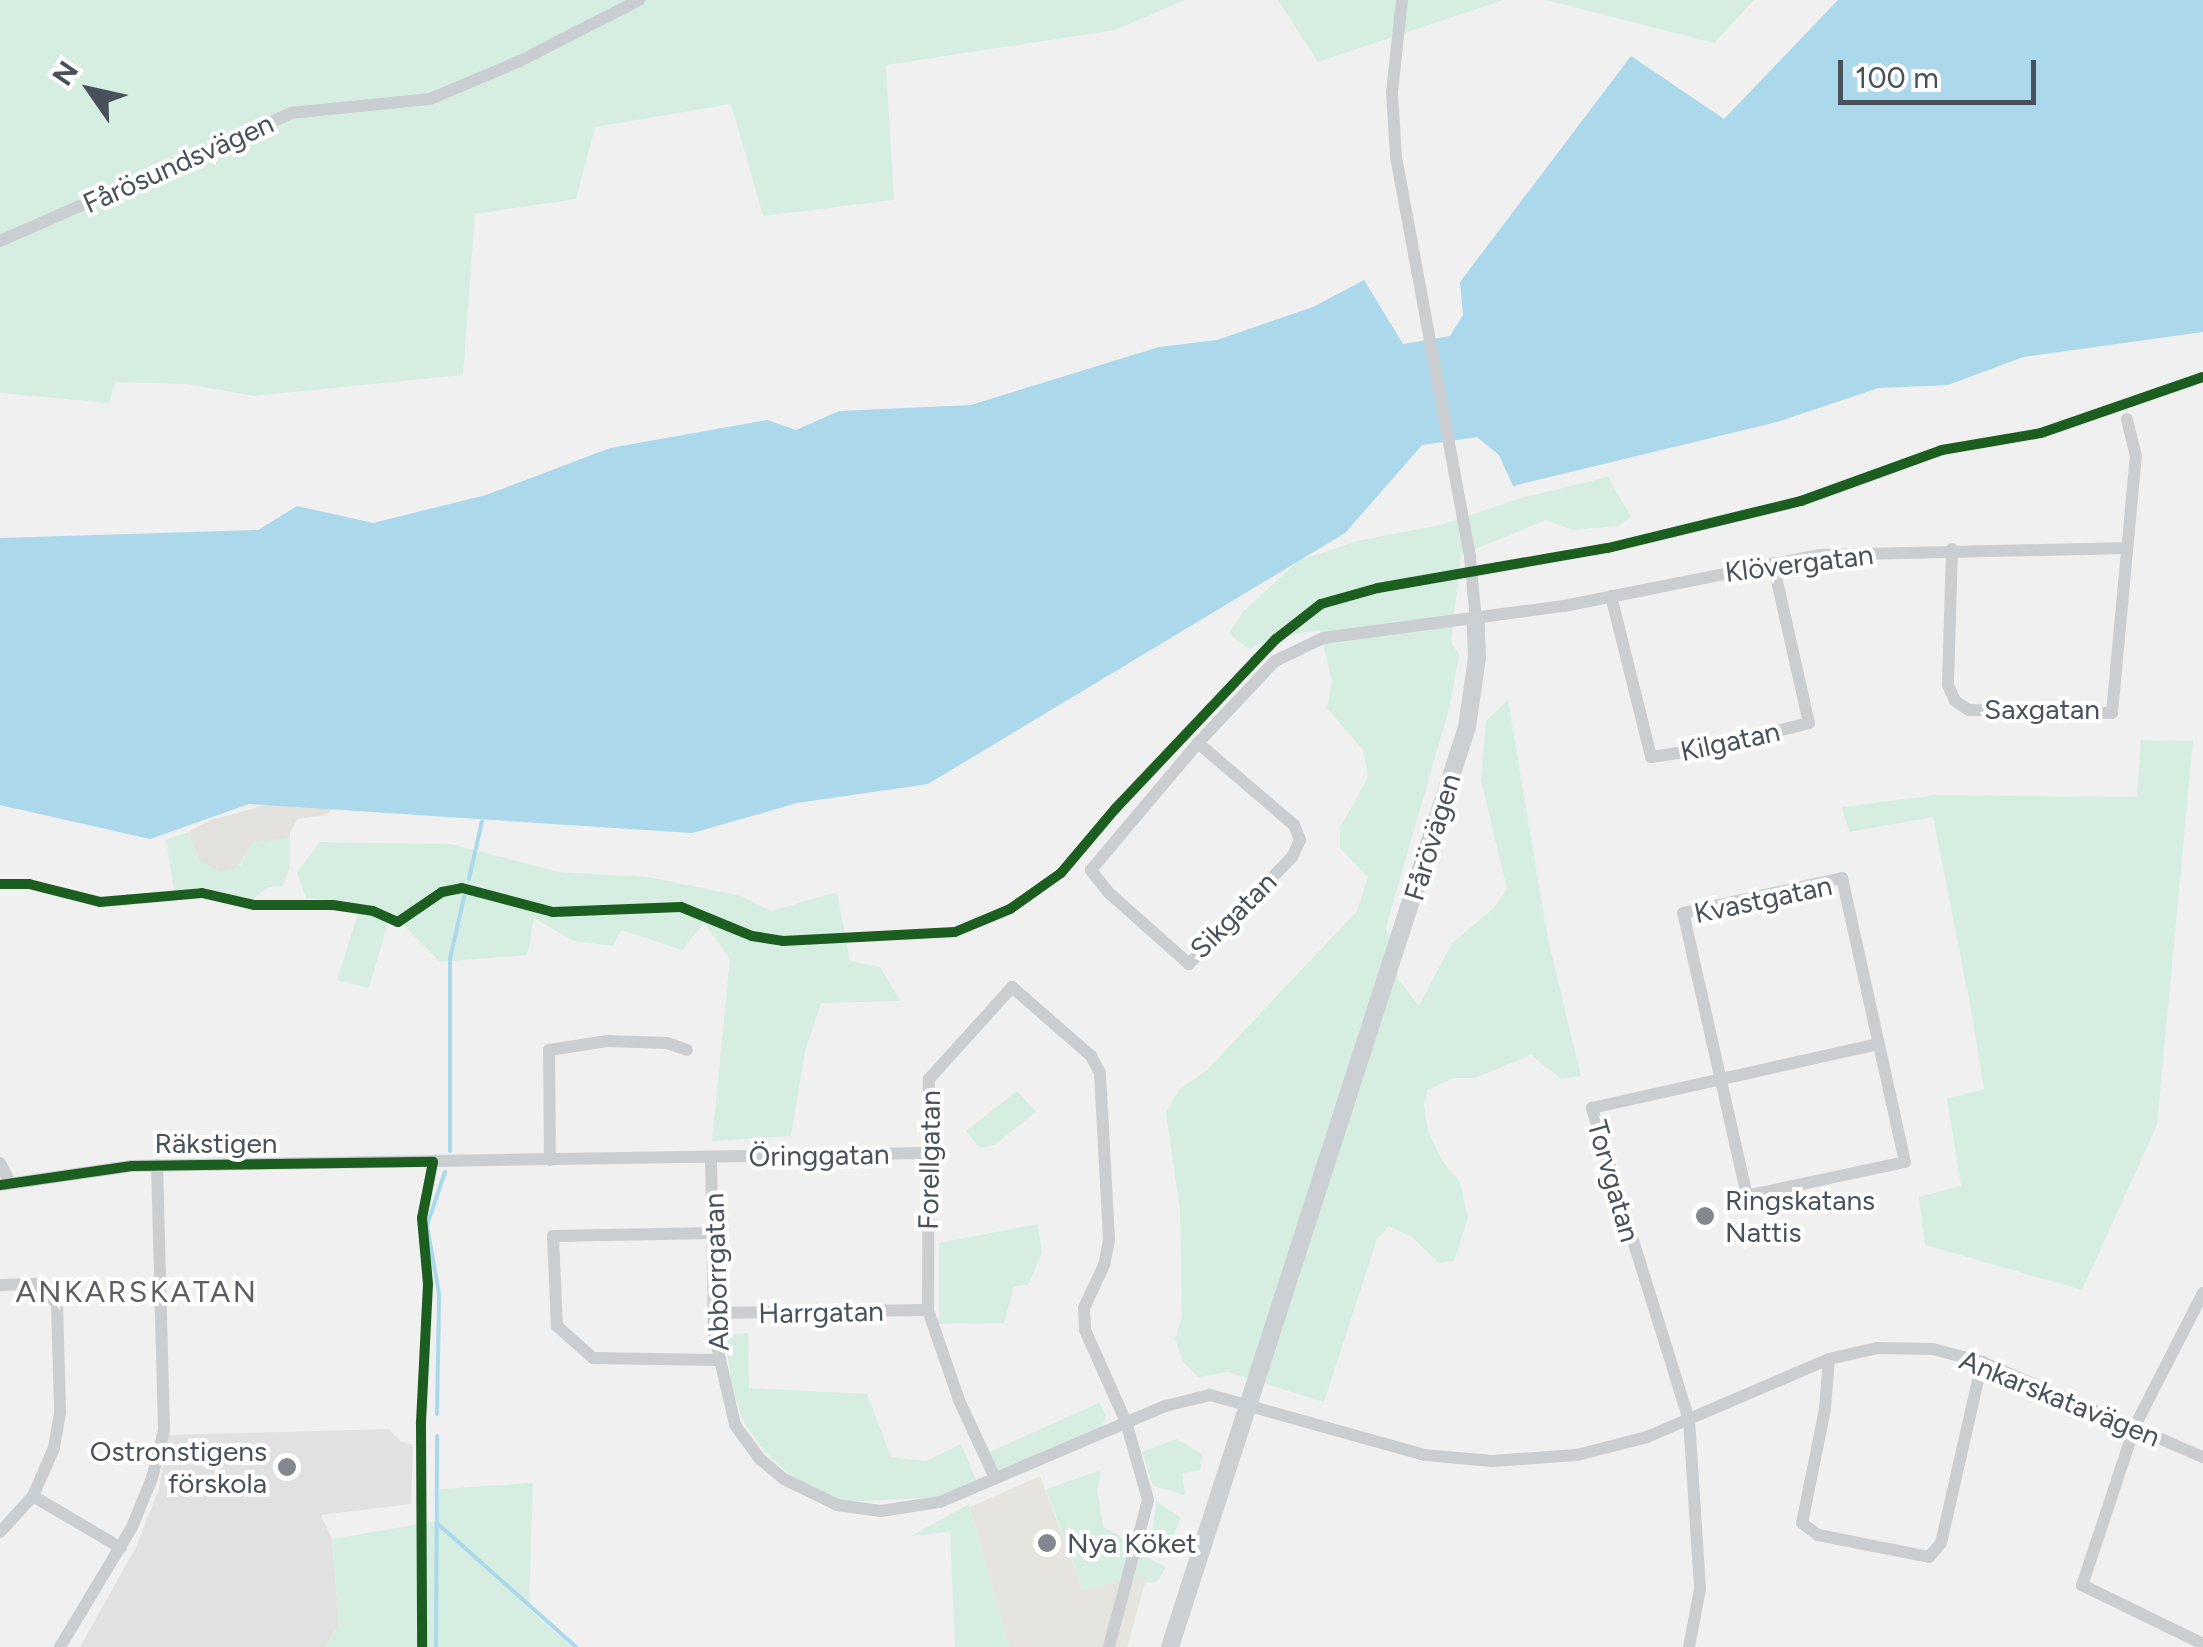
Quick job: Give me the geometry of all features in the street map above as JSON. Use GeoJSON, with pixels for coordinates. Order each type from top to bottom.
{"type":"FeatureCollection","features":[{"type":"Feature","properties":{"kind":"street","name":"Fårösundsvägen"},"geometry":{"type":"LineString","coordinates":[[0,241],[291,113],[430,98],[520,61],[638,0]]}},
{"type":"Feature","properties":{"kind":"street","name":"Fårövägen"},"geometry":{"type":"LineString","coordinates":[[1170,1647],[1467,727],[1476,658],[1476,620],[1452,458],[1396,157],[1392,92],[1402,0]]}},
{"type":"Feature","properties":{"kind":"street","name":"Saxgatan"},"geometry":{"type":"LineString","coordinates":[[1952,549],[1948,685],[1955,701],[1969,710],[2112,713],[2136,456],[2127,418]]}},
{"type":"Feature","properties":{"kind":"street","name":"Klövergatan"},"geometry":{"type":"LineString","coordinates":[[1476,620],[1819,555],[2126,548]]}},
{"type":"Feature","properties":{"kind":"street","name":"Kilgatan"},"geometry":{"type":"LineString","coordinates":[[1612,596],[1651,757],[1705,749],[1809,723],[1773,562]]}},
{"type":"Feature","properties":{"kind":"street","name":"Sikgatan"},"geometry":{"type":"LineString","coordinates":[[1198,743],[1294,825],[1300,840],[1292,857],[1189,964],[1108,892],[1092,870],[1198,743],[1275,661],[1323,638],[1476,620]]}},
{"type":"Feature","properties":{"kind":"street","name":"Kvastgatan"},"geometry":{"type":"LineString","coordinates":[[1719,1078],[1684,913],[1842,878],[1878,1044]]}},
{"type":"Feature","properties":{"kind":"street","name":"Forellgatan"},"geometry":{"type":"LineString","coordinates":[[994,1478],[959,1400],[928,1310],[928,1079],[1012,988],[1091,1056],[1100,1073],[1109,1240],[1104,1265],[1084,1308],[1085,1330],[1126,1422]]}},
{"type":"Feature","properties":{"kind":"street"},"geometry":{"type":"LineString","coordinates":[[550,1160],[548,1050],[607,1041],[667,1043],[688,1050]]}},
{"type":"Feature","properties":{"kind":"street","name":"Torvgatan"},"geometry":{"type":"LineString","coordinates":[[1688,1420],[1592,1108],[1878,1044]]}},
{"type":"Feature","properties":{"kind":"street"},"geometry":{"type":"LineString","coordinates":[[1719,1078],[1746,1196],[1799,1185],[1904,1162],[1878,1044]]}},
{"type":"Feature","properties":{"kind":"street","name":"Öringgatan"},"geometry":{"type":"LineString","coordinates":[[711,1158],[926,1153]]}},
{"type":"Feature","properties":{"kind":"street","name":"Abborrgatan"},"geometry":{"type":"LineString","coordinates":[[711,1158],[718,1360],[735,1425],[760,1459],[799,1490],[838,1505],[881,1511],[940,1502],[1126,1422],[1210,1396],[1248,1404]]}},
{"type":"Feature","properties":{"kind":"street","name":"Räkstigen"},"geometry":{"type":"LineString","coordinates":[[5,1184],[69,1172],[157,1166],[711,1158]]}},
{"type":"Feature","properties":{"kind":"street"},"geometry":{"type":"LineString","coordinates":[[0,1162],[5,1184]]}},
{"type":"Feature","properties":{"kind":"street"},"geometry":{"type":"LineString","coordinates":[[60,1647],[121,1548],[152,1478],[164,1430],[157,1166]]}},
{"type":"Feature","properties":{"kind":"street"},"geometry":{"type":"LineString","coordinates":[[713,1234],[553,1236],[556,1326],[593,1358],[718,1360]]}},
{"type":"Feature","properties":{"kind":"street"},"geometry":{"type":"LineString","coordinates":[[0,1285],[37,1284],[57,1303],[60,1412],[54,1448],[33,1496],[0,1532]]}},
{"type":"Feature","properties":{"kind":"street"},"geometry":{"type":"LineString","coordinates":[[2203,1293],[2136,1426],[2082,1585],[2203,1644]]}},
{"type":"Feature","properties":{"kind":"street","name":"Harrgatan"},"geometry":{"type":"LineString","coordinates":[[714,1313],[928,1310]]}},
{"type":"Feature","properties":{"kind":"street","name":"Ankarskatavägen"},"geometry":{"type":"LineString","coordinates":[[1248,1404],[1425,1455],[1492,1460],[1576,1455],[1647,1437],[1829,1359],[1877,1348],[1933,1349],[1982,1362],[2203,1457]]}},
{"type":"Feature","properties":{"kind":"street"},"geometry":{"type":"LineString","coordinates":[[1829,1359],[1826,1409],[1802,1523],[1818,1535],[1929,1557],[1940,1543],[1982,1362]]}},
{"type":"Feature","properties":{"kind":"street"},"geometry":{"type":"LineString","coordinates":[[1688,1420],[1700,1589],[1689,1647]]}},
{"type":"Feature","properties":{"kind":"street"},"geometry":{"type":"LineString","coordinates":[[1109,1647],[1148,1500],[1126,1422]]}},
{"type":"Feature","properties":{"kind":"street"},"geometry":{"type":"LineString","coordinates":[[33,1496],[121,1548]]}},
{"type":"Feature","properties":{"kind":"shaded area"},"geometry":{"type":"Polygon","coordinates":[[[389,1429],[400,1441],[413,1445],[411,1504],[321,1515],[332,1539],[339,1624],[325,1647],[80,1647],[136,1547],[159,1489],[168,1435],[389,1429]]]}},
{"type":"Feature","properties":{"kind":"shaded area"},"geometry":{"type":"Polygon","coordinates":[[[1040,1476],[1083,1590],[1148,1573],[1127,1647],[1009,1647],[970,1507],[1040,1476]]]}},
{"type":"Feature","properties":{"kind":"green space"},"geometry":{"type":"Polygon","coordinates":[[[0,0],[1185,0],[1115,30],[886,65],[894,200],[763,216],[731,104],[595,127],[576,199],[475,214],[463,375],[254,396],[187,384],[115,382],[109,403],[0,393],[0,0]]]}},
{"type":"Feature","properties":{"kind":"green space"},"geometry":{"type":"Polygon","coordinates":[[[1278,0],[1504,0],[1318,62],[1278,0]]]}},
{"type":"Feature","properties":{"kind":"green space"},"geometry":{"type":"Polygon","coordinates":[[[1546,0],[1754,0],[1714,43],[1546,0]]]}},
{"type":"Feature","properties":{"kind":"green space"},"geometry":{"type":"Polygon","coordinates":[[[1608,477],[1631,517],[1618,526],[1573,530],[1546,520],[1461,555],[1451,642],[1459,654],[1449,709],[1386,927],[1398,979],[1419,1006],[1452,943],[1493,909],[1507,889],[1481,781],[1486,721],[1508,700],[1548,939],[1581,1076],[1561,1079],[1531,1055],[1475,1078],[1454,1078],[1427,1090],[1424,1106],[1428,1131],[1443,1162],[1460,1182],[1468,1218],[1454,1261],[1439,1263],[1412,1237],[1389,1226],[1377,1239],[1324,1402],[1228,1372],[1198,1377],[1184,1363],[1175,1339],[1182,1317],[1180,1211],[1166,1113],[1179,1090],[1207,1070],[1357,911],[1368,877],[1340,848],[1340,828],[1368,777],[1363,750],[1327,708],[1332,682],[1320,630],[1278,637],[1249,649],[1229,634],[1243,612],[1298,561],[1357,541],[1440,525],[1518,499],[1608,477]]]}},
{"type":"Feature","properties":{"kind":"green space"},"geometry":{"type":"Polygon","coordinates":[[[2141,740],[2193,741],[2157,1125],[2082,1290],[1925,1245],[1919,1197],[1961,1186],[1947,1099],[1984,1089],[1972,1015],[1933,817],[1849,832],[1842,807],[1936,795],[2137,797],[2141,740]]]}},
{"type":"Feature","properties":{"kind":"green space"},"geometry":{"type":"Polygon","coordinates":[[[188,832],[200,861],[240,866],[252,843],[286,838],[290,833],[290,867],[283,886],[268,887],[252,900],[206,890],[174,890],[166,840],[188,832]]]}},
{"type":"Feature","properties":{"kind":"green space"},"geometry":{"type":"Polygon","coordinates":[[[320,842],[451,844],[559,872],[648,877],[741,896],[771,911],[837,892],[850,961],[880,967],[900,1001],[821,1003],[805,1051],[791,1136],[712,1141],[730,959],[704,923],[682,950],[621,930],[613,946],[574,941],[534,918],[527,955],[440,962],[391,912],[369,988],[337,980],[361,904],[306,898],[297,872],[320,842]]]}},
{"type":"Feature","properties":{"kind":"green space"},"geometry":{"type":"Polygon","coordinates":[[[1017,1091],[1036,1112],[994,1145],[980,1148],[966,1131],[1017,1091]]]}},
{"type":"Feature","properties":{"kind":"green space"},"geometry":{"type":"Polygon","coordinates":[[[1038,1224],[1042,1253],[1028,1285],[1014,1286],[1004,1323],[939,1324],[939,1243],[1038,1224]]]}},
{"type":"Feature","properties":{"kind":"green space"},"geometry":{"type":"Polygon","coordinates":[[[748,1333],[749,1388],[867,1394],[891,1457],[926,1461],[961,1444],[976,1480],[943,1497],[843,1502],[800,1483],[765,1452],[745,1425],[732,1388],[726,1343],[733,1334],[748,1333]]]}},
{"type":"Feature","properties":{"kind":"green space"},"geometry":{"type":"Polygon","coordinates":[[[1099,1403],[1106,1416],[1101,1430],[1000,1472],[993,1467],[987,1453],[1099,1403]]]}},
{"type":"Feature","properties":{"kind":"green space"},"geometry":{"type":"Polygon","coordinates":[[[1177,1439],[1202,1454],[1200,1470],[1182,1473],[1185,1495],[1153,1486],[1142,1452],[1177,1439]]]}},
{"type":"Feature","properties":{"kind":"green space"},"geometry":{"type":"Polygon","coordinates":[[[1101,1470],[1097,1488],[1103,1527],[1120,1536],[1127,1548],[1166,1567],[1157,1582],[1145,1583],[1147,1574],[1083,1590],[1046,1489],[1101,1470]]]}},
{"type":"Feature","properties":{"kind":"green space"},"geometry":{"type":"Polygon","coordinates":[[[533,1483],[529,1609],[572,1647],[325,1647],[339,1624],[332,1539],[437,1521],[440,1489],[533,1483]]]}},
{"type":"Feature","properties":{"kind":"green space"},"geometry":{"type":"Polygon","coordinates":[[[1156,1501],[1181,1518],[1173,1536],[1152,1539],[1156,1501]]]}},
{"type":"Feature","properties":{"kind":"green space"},"geometry":{"type":"Polygon","coordinates":[[[969,1504],[1009,1647],[955,1647],[950,1532],[911,1536],[969,1504]]]}},
{"type":"Feature","properties":{"kind":"sand"},"geometry":{"type":"Polygon","coordinates":[[[296,797],[335,807],[325,815],[297,819],[287,838],[253,843],[237,868],[220,871],[200,861],[188,832],[211,820],[296,797]]]}},
{"type":"Feature","properties":{"kind":"water"},"geometry":{"type":"Polygon","coordinates":[[[1838,0],[2203,0],[2203,332],[2023,357],[1948,385],[1878,388],[1777,422],[1513,486],[1499,455],[1477,437],[1422,445],[1345,533],[928,784],[797,803],[692,833],[249,804],[150,839],[0,805],[0,538],[258,530],[297,506],[373,523],[486,495],[610,448],[767,420],[796,430],[839,411],[971,405],[1159,347],[1217,340],[1313,307],[1364,280],[1403,344],[1450,336],[1463,315],[1460,282],[1631,56],[1724,119],[1838,0]]]}},
{"type":"Feature","properties":{"kind":"waterway"},"geometry":{"type":"LineString","coordinates":[[469,879],[482,821]]}},
{"type":"Feature","properties":{"kind":"waterway"},"geometry":{"type":"LineString","coordinates":[[450,1151],[450,959],[464,897]]}},
{"type":"Feature","properties":{"kind":"waterway"},"geometry":{"type":"LineString","coordinates":[[437,1414],[439,1294],[427,1225],[445,1172]]}},
{"type":"Feature","properties":{"kind":"waterway"},"geometry":{"type":"LineString","coordinates":[[436,1647],[437,1436]]}},
{"type":"Feature","properties":{"kind":"waterway"},"geometry":{"type":"LineString","coordinates":[[438,1524],[576,1647]]}},
{"type":"Feature","properties":{"kind":"cycle path"},"geometry":{"type":"LineString","coordinates":[[0,884],[29,884],[100,902],[202,893],[254,905],[333,905],[373,911],[398,922],[442,892],[462,888],[553,912],[681,907],[752,936],[783,941],[955,932],[1010,909],[1061,873],[1116,808],[1276,639],[1321,604],[1378,588],[1608,548],[1801,501],[1942,450],[2041,433],[2203,377]]}},
{"type":"Feature","properties":{"kind":"cycle path"},"geometry":{"type":"LineString","coordinates":[[0,1185],[132,1166],[433,1162],[422,1218],[428,1284],[421,1424],[422,1647]]}},
{"type":"Feature","properties":{"kind":"place","name":"Ringskatans Nattis"},"geometry":{"type":"Point","coordinates":[1705,1216]}},
{"type":"Feature","properties":{"kind":"place","name":"Ostronstigens förskola"},"geometry":{"type":"Point","coordinates":[287,1467]}},
{"type":"Feature","properties":{"kind":"place","name":"Nya Köket"},"geometry":{"type":"Point","coordinates":[1047,1543]}},
{"type":"Feature","properties":{"kind":"district","name":"ANKARSKATAN"},"geometry":{"type":"Point","coordinates":[137,1292]}}]}
